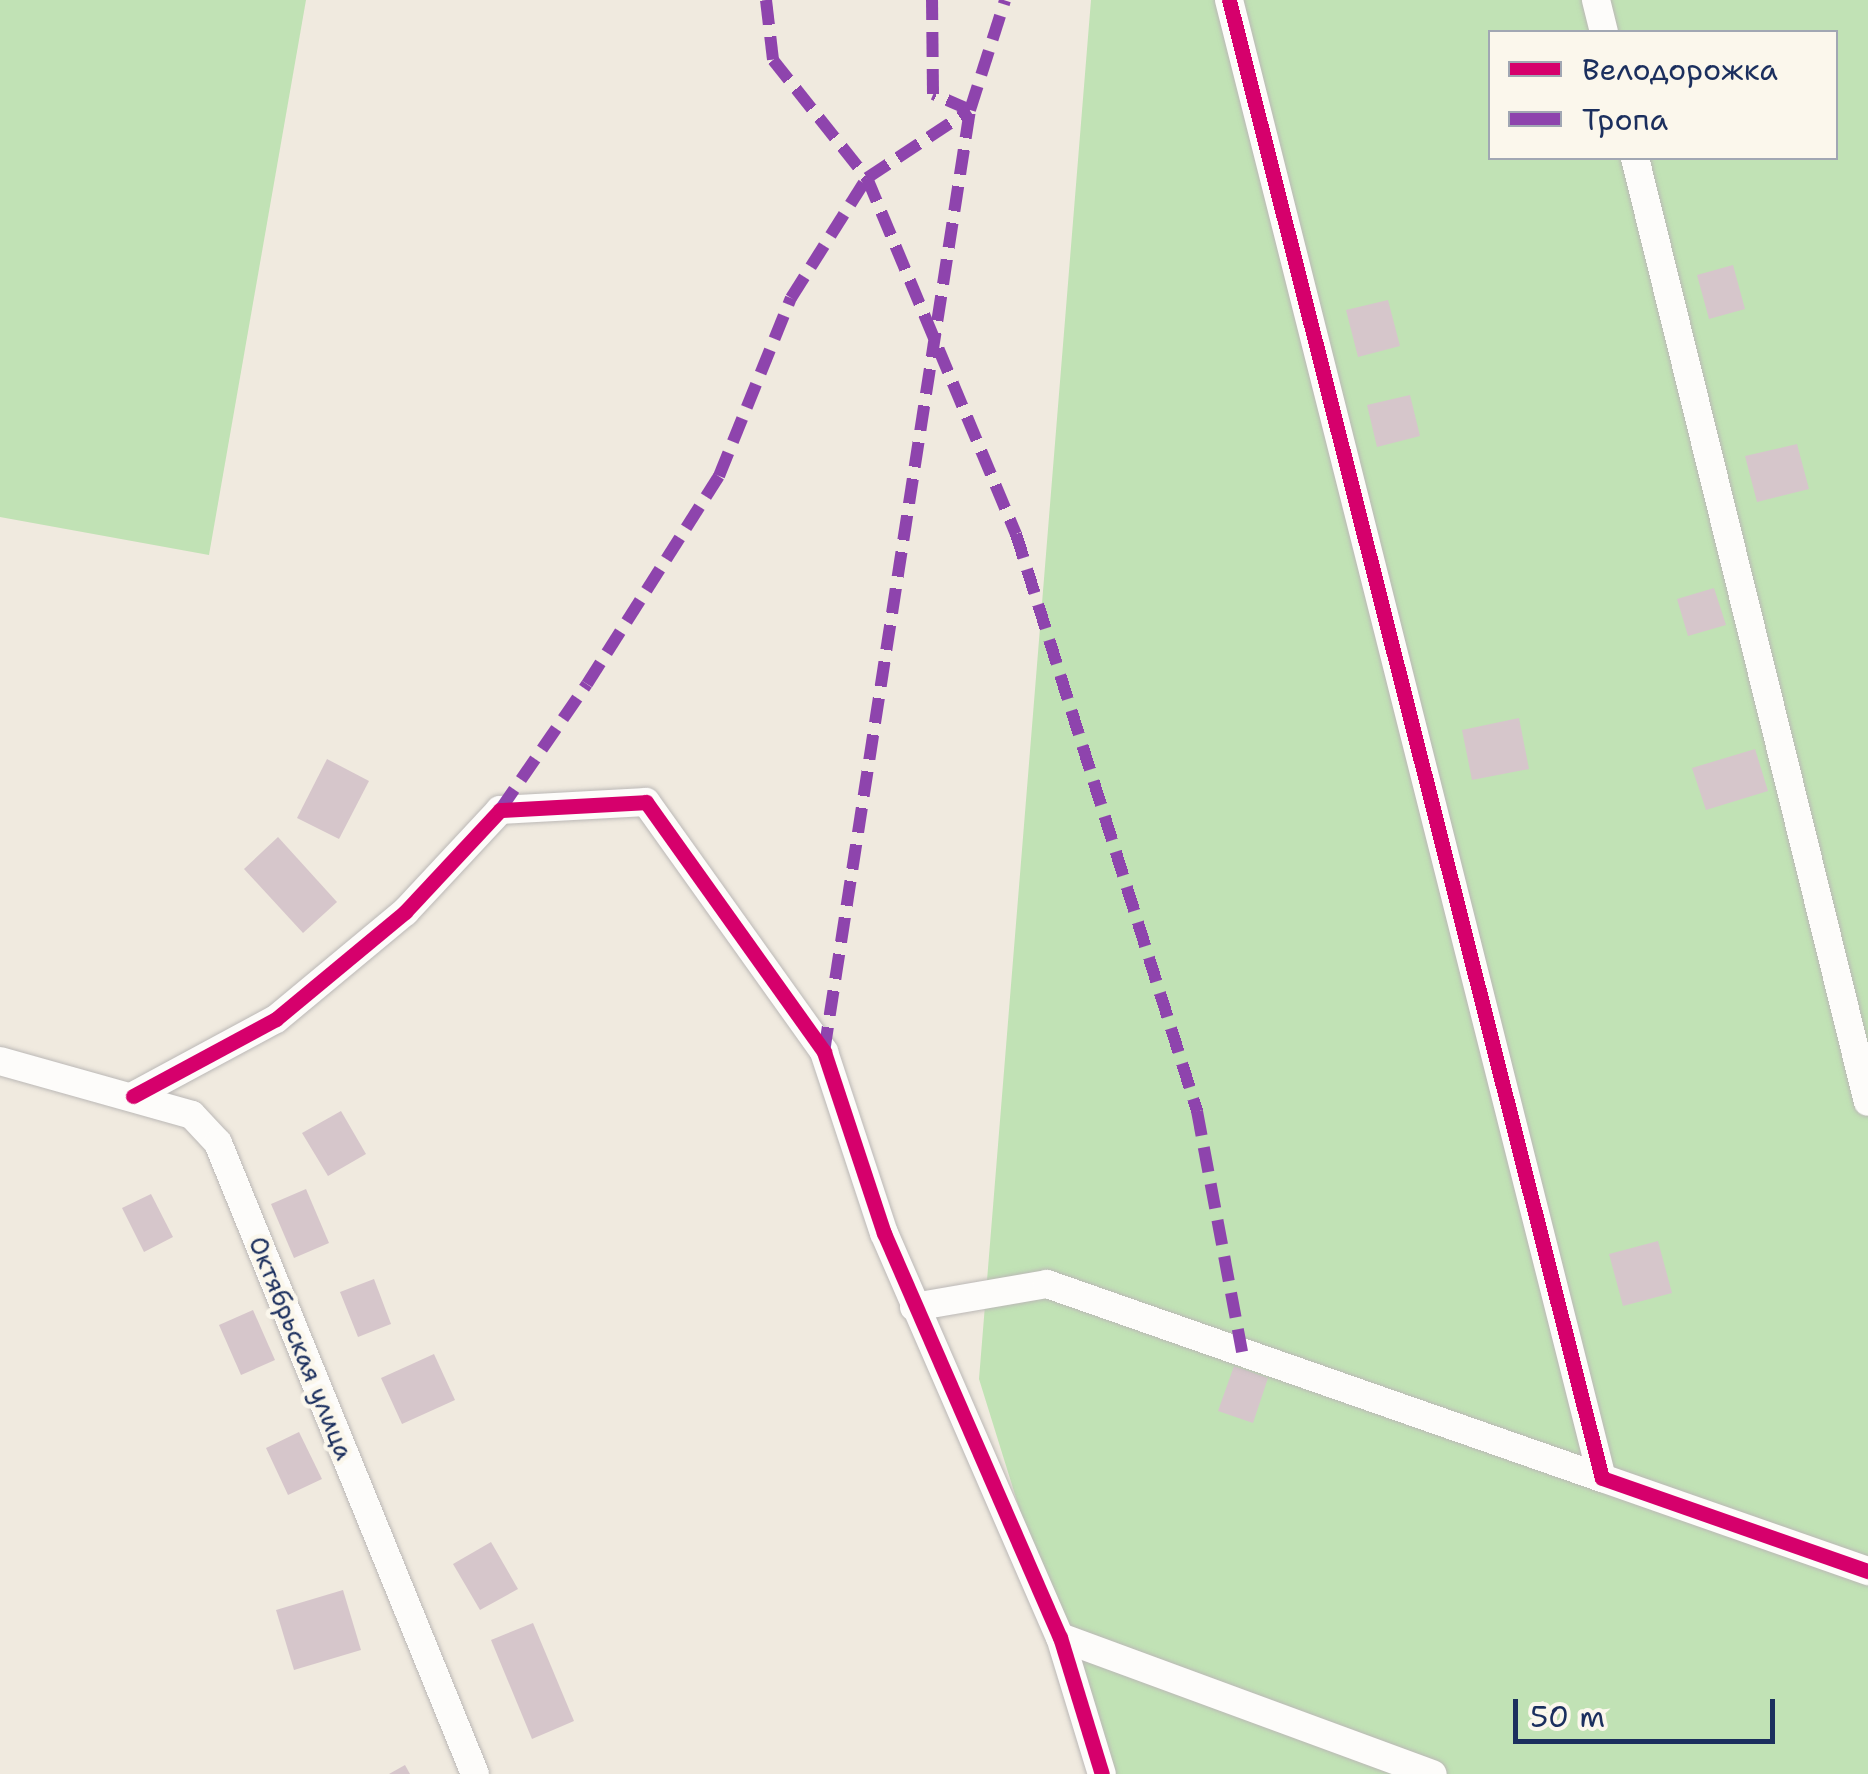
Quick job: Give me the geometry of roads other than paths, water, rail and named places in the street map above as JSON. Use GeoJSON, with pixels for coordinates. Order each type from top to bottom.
{"type":"FeatureCollection","features":[{"type":"Feature","properties":{"kind":"street"},"geometry":{"type":"LineString","coordinates":[[1229,0],[1602,1478]]}},
{"type":"Feature","properties":{"kind":"street"},"geometry":{"type":"LineString","coordinates":[[1596,0],[1604,30]]}},
{"type":"Feature","properties":{"kind":"street"},"geometry":{"type":"LineString","coordinates":[[1635,160],[1868,1102]]}},
{"type":"Feature","properties":{"kind":"street"},"geometry":{"type":"LineString","coordinates":[[133,1096],[276,1019],[406,912],[500,810],[646,802],[824,1052],[884,1234],[1060,1637],[1102,1774]]}},
{"type":"Feature","properties":{"kind":"street","name":"Октябрьская улица"},"geometry":{"type":"LineString","coordinates":[[0,1061],[192,1115],[218,1143],[475,1774]]}},
{"type":"Feature","properties":{"kind":"street"},"geometry":{"type":"LineString","coordinates":[[914,1307],[1047,1284],[1868,1571]]}},
{"type":"Feature","properties":{"kind":"street"},"geometry":{"type":"LineString","coordinates":[[1060,1637],[1432,1774]]}}]}
